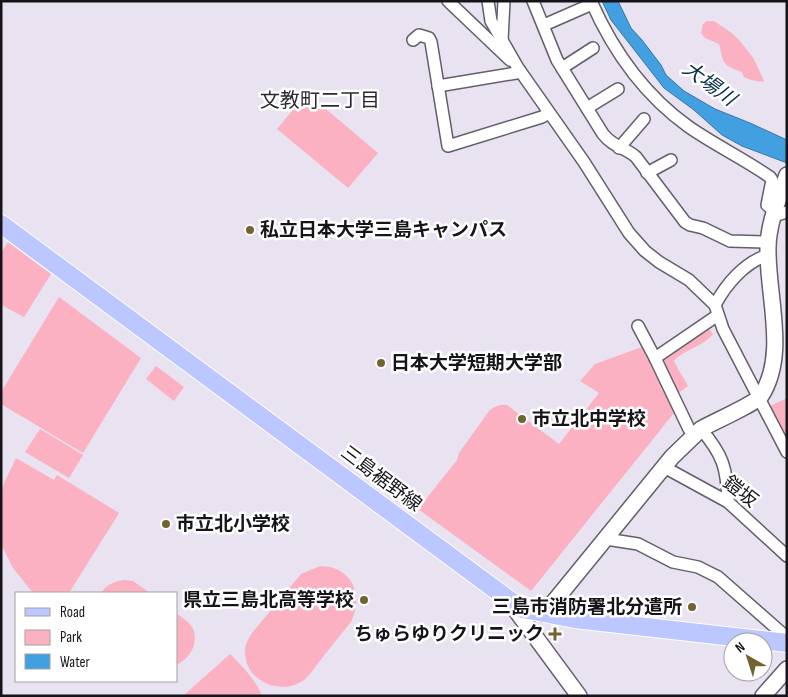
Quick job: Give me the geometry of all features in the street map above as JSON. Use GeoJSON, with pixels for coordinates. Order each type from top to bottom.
{"type":"FeatureCollection","features":[{"type":"Feature","properties":{"kind":"main road","name":"三島裾野線"},"geometry":{"type":"LineString","coordinates":[[1,224],[508,600],[523,609],[574,619],[786,643]]}},
{"type":"Feature","properties":{"kind":"street"},"geometry":{"type":"LineString","coordinates":[[448,1],[519,69]]}},
{"type":"Feature","properties":{"kind":"street"},"geometry":{"type":"LineString","coordinates":[[488,1],[491,21],[519,69],[629,233],[645,251],[659,262],[689,280],[717,310],[723,329],[787,452]]}},
{"type":"Feature","properties":{"kind":"street"},"geometry":{"type":"LineString","coordinates":[[502,40],[504,1]]}},
{"type":"Feature","properties":{"kind":"street"},"geometry":{"type":"LineString","coordinates":[[532,1],[544,25],[557,60],[609,142],[630,152],[685,222],[704,228],[730,241],[768,248]]}},
{"type":"Feature","properties":{"kind":"street"},"geometry":{"type":"LineString","coordinates":[[544,25],[592,2],[602,25],[617,51],[636,77],[660,104],[688,126],[770,177],[772,180],[767,205],[778,213]]}},
{"type":"Feature","properties":{"kind":"street"},"geometry":{"type":"LineString","coordinates":[[413,40],[419,35],[430,40],[448,146],[542,117],[549,113]]}},
{"type":"Feature","properties":{"kind":"street"},"geometry":{"type":"LineString","coordinates":[[562,68],[593,48]]}},
{"type":"Feature","properties":{"kind":"street"},"geometry":{"type":"LineString","coordinates":[[438,86],[519,69]]}},
{"type":"Feature","properties":{"kind":"street"},"geometry":{"type":"LineString","coordinates":[[587,108],[618,89]]}},
{"type":"Feature","properties":{"kind":"street"},"geometry":{"type":"LineString","coordinates":[[619,148],[644,120]]}},
{"type":"Feature","properties":{"kind":"street"},"geometry":{"type":"LineString","coordinates":[[648,173],[670,160]]}},
{"type":"Feature","properties":{"kind":"street"},"geometry":{"type":"LineString","coordinates":[[544,614],[664,467],[697,432],[759,398],[769,384],[777,364],[779,347],[768,248],[778,213],[780,195],[787,175]]}},
{"type":"Feature","properties":{"kind":"street"},"geometry":{"type":"LineString","coordinates":[[655,358],[717,310],[728,283],[768,248]]}},
{"type":"Feature","properties":{"kind":"street"},"geometry":{"type":"LineString","coordinates":[[638,326],[689,429],[697,432],[718,452],[726,470],[728,502]]}},
{"type":"Feature","properties":{"kind":"street","name":"鎧坂"},"geometry":{"type":"LineString","coordinates":[[664,467],[728,502],[787,556]]}},
{"type":"Feature","properties":{"kind":"street"},"geometry":{"type":"LineString","coordinates":[[606,539],[638,544],[673,562],[694,565],[708,572],[725,583],[784,634],[786,643]]}},
{"type":"Feature","properties":{"kind":"street"},"geometry":{"type":"LineString","coordinates":[[508,600],[579,696]]}},
{"type":"Feature","properties":{"kind":"street"},"geometry":{"type":"LineString","coordinates":[[763,696],[787,669]]}},
{"type":"Feature","properties":{"kind":"green space"},"geometry":{"type":"Polygon","coordinates":[[[707,21],[714,21],[740,41],[754,59],[764,81],[744,77],[742,72],[724,62],[719,44],[705,38],[701,33],[703,24],[707,21]]]}},
{"type":"Feature","properties":{"kind":"green space"},"geometry":{"type":"Polygon","coordinates":[[[307,93],[378,153],[348,188],[277,129],[307,93]]]}},
{"type":"Feature","properties":{"kind":"green space"},"geometry":{"type":"Polygon","coordinates":[[[8,242],[51,274],[24,317],[1,305],[1,253],[8,242]]]}},
{"type":"Feature","properties":{"kind":"green space"},"geometry":{"type":"Polygon","coordinates":[[[59,297],[141,358],[83,453],[1,404],[1,392],[59,297]]]}},
{"type":"Feature","properties":{"kind":"green space"},"geometry":{"type":"Polygon","coordinates":[[[703,329],[709,329],[713,334],[674,361],[688,386],[677,394],[660,359],[683,347],[703,329]]]}},
{"type":"Feature","properties":{"kind":"green space"},"geometry":{"type":"Polygon","coordinates":[[[642,347],[674,413],[531,591],[418,509],[457,460],[459,453],[491,409],[499,405],[507,405],[559,444],[599,393],[580,381],[595,364],[642,347]]]}},
{"type":"Feature","properties":{"kind":"green space"},"geometry":{"type":"Polygon","coordinates":[[[156,366],[184,387],[174,401],[146,379],[156,366]]]}},
{"type":"Feature","properties":{"kind":"green space"},"geometry":{"type":"Polygon","coordinates":[[[787,398],[787,440],[770,406],[787,398]]]}},
{"type":"Feature","properties":{"kind":"green space"},"geometry":{"type":"Polygon","coordinates":[[[40,429],[83,455],[69,478],[25,452],[40,429]]]}},
{"type":"Feature","properties":{"kind":"green space"},"geometry":{"type":"Polygon","coordinates":[[[16,458],[54,480],[57,475],[119,513],[70,592],[32,592],[13,568],[1,544],[1,494],[16,458]]]}},
{"type":"Feature","properties":{"kind":"green space"},"geometry":{"type":"Polygon","coordinates":[[[320,566],[331,567],[340,571],[352,584],[356,602],[351,622],[304,680],[295,685],[285,687],[266,683],[257,678],[246,662],[245,651],[247,641],[301,574],[320,566]]]}},
{"type":"Feature","properties":{"kind":"green space"},"geometry":{"type":"Polygon","coordinates":[[[118,581],[133,581],[149,592],[102,592],[106,587],[118,581]]]}},
{"type":"Feature","properties":{"kind":"green space"},"geometry":{"type":"Polygon","coordinates":[[[631,595],[639,595],[638,616],[625,615],[631,595]]]}},
{"type":"Feature","properties":{"kind":"green space"},"geometry":{"type":"Polygon","coordinates":[[[178,615],[189,623],[195,635],[191,653],[178,664],[178,615]]]}},
{"type":"Feature","properties":{"kind":"green space"},"geometry":{"type":"Polygon","coordinates":[[[230,654],[244,668],[262,696],[183,696],[230,654]]]}},
{"type":"Feature","properties":{"kind":"water"},"geometry":{"type":"Polygon","coordinates":[[[602,1],[618,1],[631,28],[661,65],[666,75],[684,91],[715,109],[787,140],[787,163],[742,146],[722,135],[694,110],[664,88],[611,20],[602,1]]]}},
{"type":"Feature","properties":{"kind":"place","name":"私立日本大学三島キャンパス"},"geometry":{"type":"Point","coordinates":[250,230]}},
{"type":"Feature","properties":{"kind":"place","name":"日本大学短期大学部"},"geometry":{"type":"Point","coordinates":[381,363]}},
{"type":"Feature","properties":{"kind":"place","name":"市立北中学校"},"geometry":{"type":"Point","coordinates":[522,419]}},
{"type":"Feature","properties":{"kind":"place","name":"市立北小学校"},"geometry":{"type":"Point","coordinates":[166,524]}},
{"type":"Feature","properties":{"kind":"place","name":"県立三島北高等学校"},"geometry":{"type":"Point","coordinates":[364,600]}},
{"type":"Feature","properties":{"kind":"place","name":"三島市消防署北分遣所"},"geometry":{"type":"Point","coordinates":[692,607]}},
{"type":"Feature","properties":{"kind":"place","name":"ちゅらゆりクリニック"},"geometry":{"type":"Point","coordinates":[555,634]}},
{"type":"Feature","properties":{"kind":"district","name":"文教町二丁目"},"geometry":{"type":"Point","coordinates":[320,101]}},
{"type":"Feature","properties":{"kind":"water label","name":"大場川"},"geometry":{"type":"Point","coordinates":[709,84]}}]}
